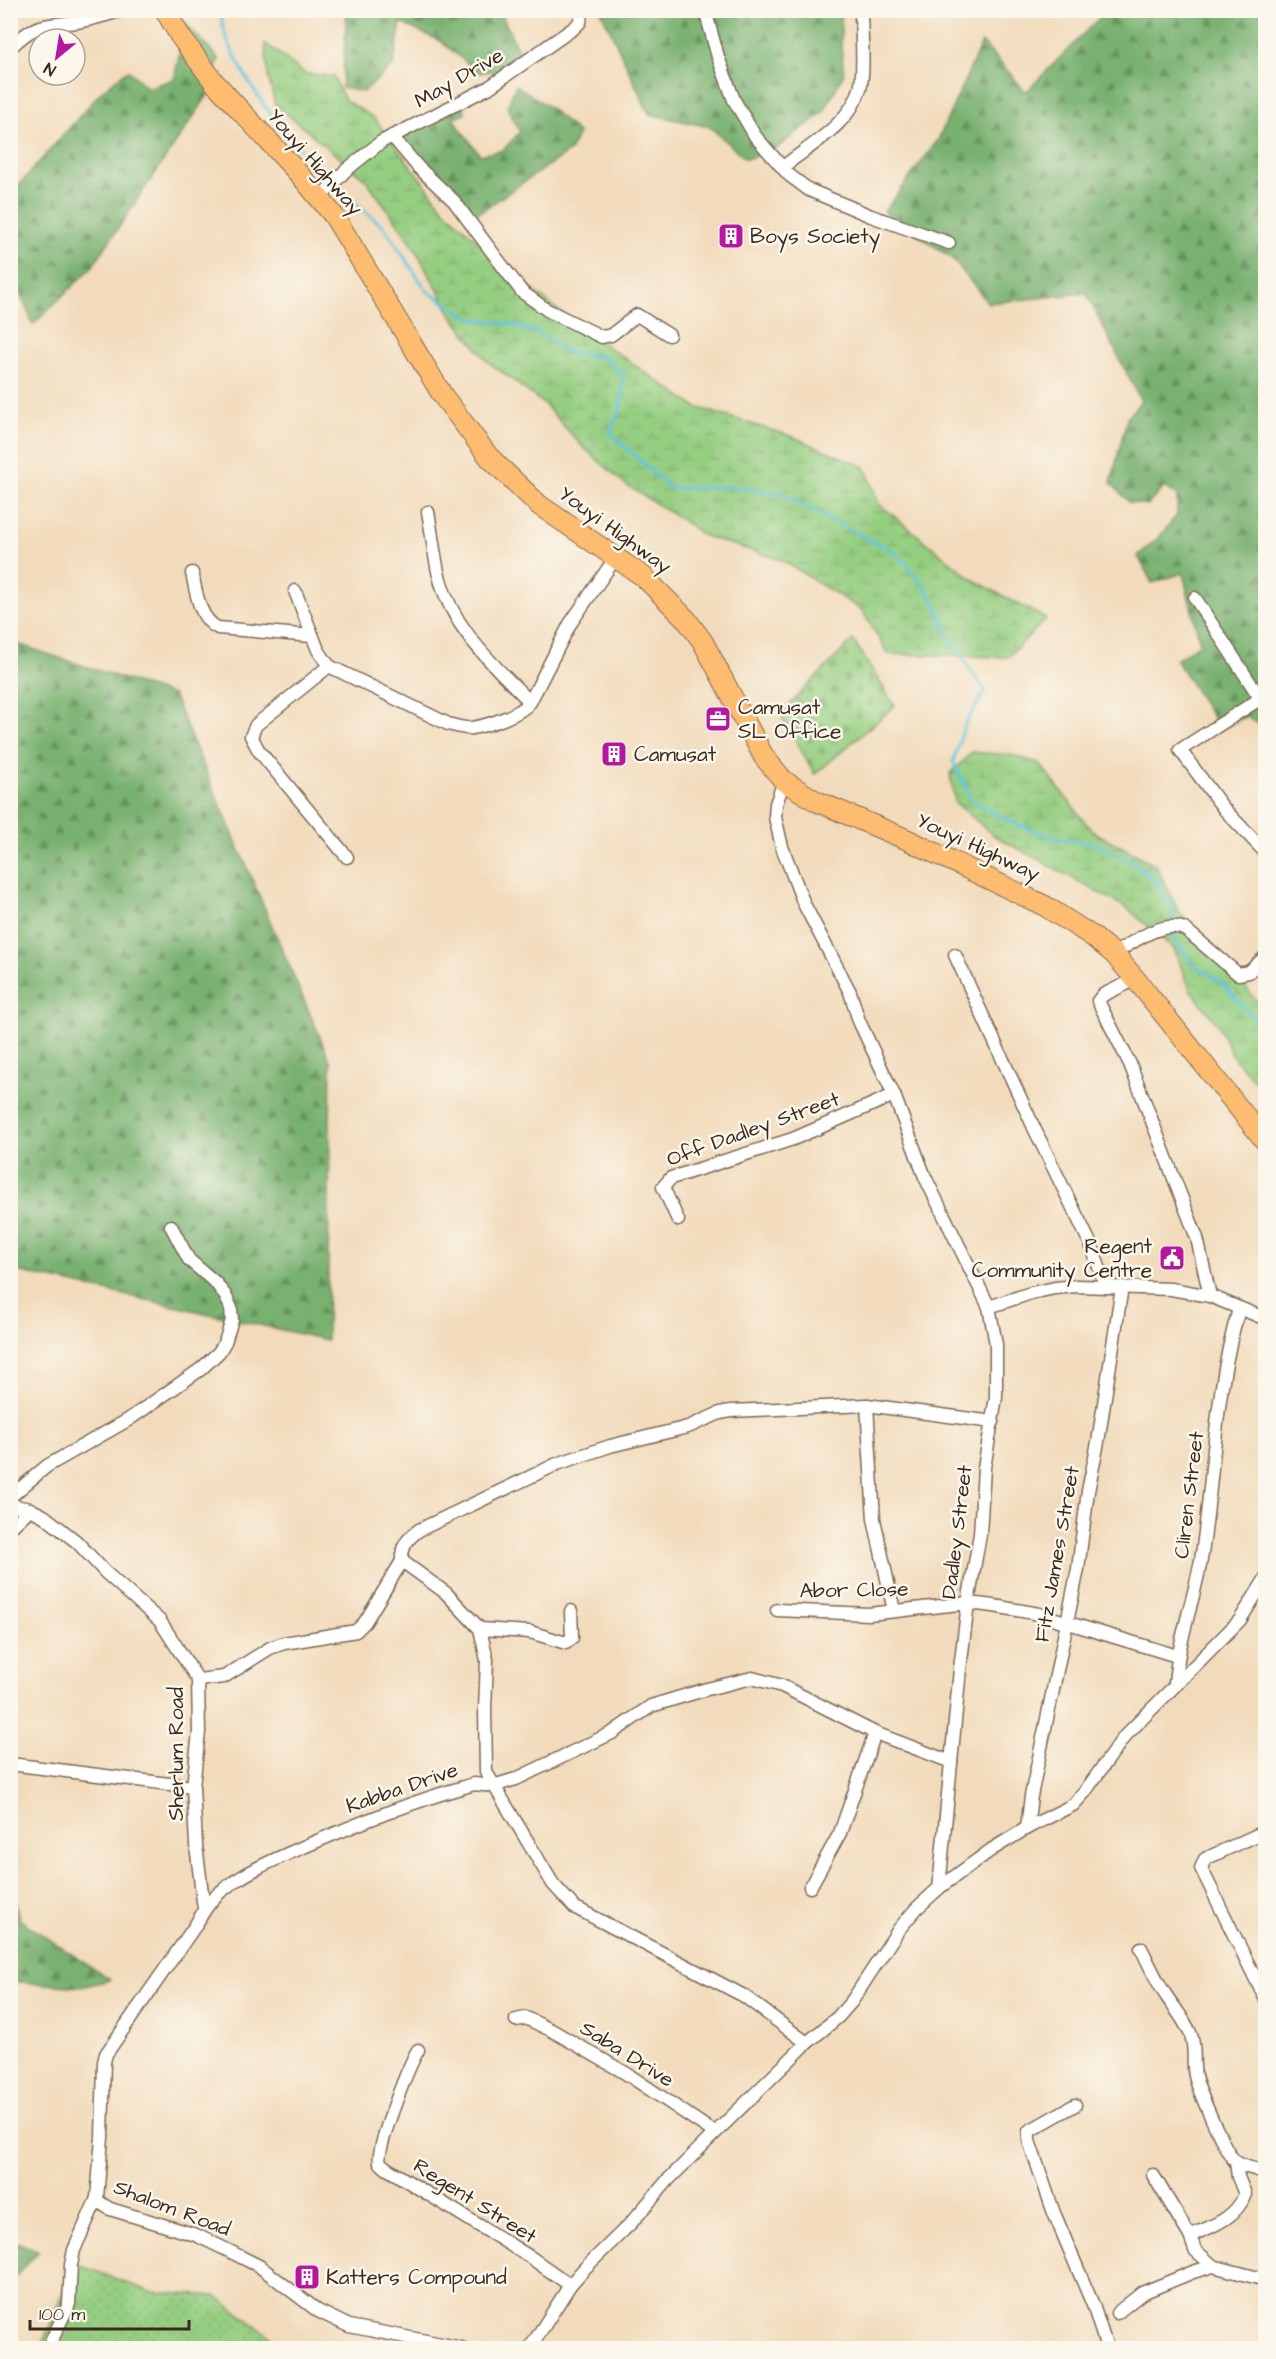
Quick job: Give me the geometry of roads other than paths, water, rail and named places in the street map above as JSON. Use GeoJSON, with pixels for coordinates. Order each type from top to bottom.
{"type":"FeatureCollection","features":[{"type":"Feature","properties":{"kind":"main road","name":"Youyi Highway"},"geometry":{"type":"LineString","coordinates":[[165,10],[180,36],[215,83],[325,193],[346,235],[443,396],[489,457],[539,505],[644,577],[686,619],[703,642],[764,757],[784,781],[816,801],[908,840],[1046,906],[1092,936],[1114,954],[1136,979],[1266,1142]]}},
{"type":"Feature","properties":{"kind":"street"},"geometry":{"type":"LineString","coordinates":[[10,48],[22,36],[43,25],[82,21],[123,10]]}},
{"type":"Feature","properties":{"kind":"street","name":"May Drive"},"geometry":{"type":"LineString","coordinates":[[325,193],[345,171],[381,142],[488,88],[574,28],[580,22],[582,10]]}},
{"type":"Feature","properties":{"kind":"street"},"geometry":{"type":"LineString","coordinates":[[705,10],[718,57],[734,100],[754,136],[794,180],[809,190],[871,216],[949,243]]}},
{"type":"Feature","properties":{"kind":"street"},"geometry":{"type":"LineString","coordinates":[[783,167],[842,120],[853,105],[860,88],[861,10]]}},
{"type":"Feature","properties":{"kind":"street"},"geometry":{"type":"LineString","coordinates":[[392,136],[418,166],[454,201],[504,270],[534,303],[602,337],[611,335],[637,315],[669,335]]}},
{"type":"Feature","properties":{"kind":"street"},"geometry":{"type":"LineString","coordinates":[[428,512],[439,575],[453,613],[465,633],[481,652],[530,702]]}},
{"type":"Feature","properties":{"kind":"street"},"geometry":{"type":"LineString","coordinates":[[295,591],[312,636],[323,660],[329,666],[448,724],[461,728],[473,728],[518,713],[530,702],[570,624],[616,557]]}},
{"type":"Feature","properties":{"kind":"street"},"geometry":{"type":"LineString","coordinates":[[192,573],[205,617],[210,625],[218,628],[312,636]]}},
{"type":"Feature","properties":{"kind":"street"},"geometry":{"type":"LineString","coordinates":[[1195,598],[1263,697],[1180,750],[1224,809],[1266,852]]}},
{"type":"Feature","properties":{"kind":"street"},"geometry":{"type":"LineString","coordinates":[[329,666],[256,726],[251,736],[259,751],[346,857]]}},
{"type":"Feature","properties":{"kind":"street","name":"Dadley Street"},"geometry":{"type":"LineString","coordinates":[[784,781],[776,804],[775,818],[782,847],[804,904],[850,992],[860,1022],[894,1095],[925,1177],[989,1307],[997,1364],[993,1422],[984,1468],[980,1534],[968,1603],[939,1888]]}},
{"type":"Feature","properties":{"kind":"street"},"geometry":{"type":"LineString","coordinates":[[1114,954],[1150,932],[1177,926],[1186,930],[1238,974],[1250,972],[1266,956]]}},
{"type":"Feature","properties":{"kind":"street"},"geometry":{"type":"LineString","coordinates":[[955,955],[1035,1130],[1092,1247],[1106,1287]]}},
{"type":"Feature","properties":{"kind":"street"},"geometry":{"type":"LineString","coordinates":[[1136,979],[1103,995],[1098,1001],[1130,1064],[1193,1228],[1210,1296]]}},
{"type":"Feature","properties":{"kind":"street","name":"Off Dadley Street"},"geometry":{"type":"LineString","coordinates":[[678,1220],[663,1187],[671,1178],[793,1139],[894,1095]]}},
{"type":"Feature","properties":{"kind":"street"},"geometry":{"type":"LineString","coordinates":[[10,1497],[46,1466],[128,1420],[201,1369],[219,1352],[225,1342],[232,1320],[231,1308],[225,1295],[216,1283],[189,1260],[171,1226]]}},
{"type":"Feature","properties":{"kind":"street","name":"Fitz James Street"},"geometry":{"type":"LineString","coordinates":[[1027,1828],[1031,1797],[1078,1569],[1088,1491],[1098,1442],[1122,1287]]}},
{"type":"Feature","properties":{"kind":"street"},"geometry":{"type":"LineString","coordinates":[[989,1307],[1031,1293],[1055,1288],[1171,1289],[1210,1296],[1266,1319]]}},
{"type":"Feature","properties":{"kind":"street","name":"Cliren Street"},"geometry":{"type":"LineString","coordinates":[[1175,1684],[1178,1656],[1199,1569],[1221,1388],[1239,1309]]}},
{"type":"Feature","properties":{"kind":"street"},"geometry":{"type":"LineString","coordinates":[[198,1680],[224,1677],[270,1648],[284,1643],[356,1631],[365,1622],[402,1561],[401,1553],[404,1544],[419,1530],[557,1464],[609,1446],[688,1427],[720,1413],[731,1411],[867,1405],[993,1422]]}},
{"type":"Feature","properties":{"kind":"street"},"geometry":{"type":"LineString","coordinates":[[867,1405],[874,1519],[894,1611]]}},
{"type":"Feature","properties":{"kind":"street","name":"Sherlum Road"},"geometry":{"type":"LineString","coordinates":[[10,1505],[30,1509],[58,1525],[124,1590],[160,1621],[198,1680],[199,1732],[193,1787],[196,1845],[204,1909]]}},
{"type":"Feature","properties":{"kind":"street"},"geometry":{"type":"LineString","coordinates":[[10,1528],[30,1509]]}},
{"type":"Feature","properties":{"kind":"street"},"geometry":{"type":"LineString","coordinates":[[402,1561],[446,1593],[480,1629],[487,1660],[485,1764],[493,1786],[553,1884],[574,1907],[744,1996],[807,2043]]}},
{"type":"Feature","properties":{"kind":"street"},"geometry":{"type":"LineString","coordinates":[[530,2349],[570,2285],[631,2223],[668,2180],[852,2001],[898,1929],[916,1909],[939,1888],[991,1850],[1027,1828],[1073,1805],[1124,1737],[1240,1620],[1266,1578]]}},
{"type":"Feature","properties":{"kind":"street","name":"Abor Close"},"geometry":{"type":"LineString","coordinates":[[777,1610],[842,1614],[968,1603],[1018,1609],[1178,1656]]}},
{"type":"Feature","properties":{"kind":"street"},"geometry":{"type":"LineString","coordinates":[[480,1629],[530,1632],[566,1643],[572,1638],[573,1633],[571,1611]]}},
{"type":"Feature","properties":{"kind":"street","name":"Kabba Drive"},"geometry":{"type":"LineString","coordinates":[[48,2349],[69,2304],[74,2250],[97,2198],[106,2054],[195,1926],[204,1909],[219,1893],[260,1868],[361,1822],[474,1784],[493,1786],[534,1771],[612,1733],[651,1706],[752,1678],[782,1686],[875,1733],[951,1762]]}},
{"type":"Feature","properties":{"kind":"street"},"geometry":{"type":"LineString","coordinates":[[810,1887],[840,1833],[875,1733]]}},
{"type":"Feature","properties":{"kind":"street"},"geometry":{"type":"LineString","coordinates":[[10,1764],[193,1787]]}},
{"type":"Feature","properties":{"kind":"street"},"geometry":{"type":"LineString","coordinates":[[1266,1831],[1205,1859],[1201,1868],[1266,2000]]}},
{"type":"Feature","properties":{"kind":"street"},"geometry":{"type":"LineString","coordinates":[[1141,1948],[1166,1995],[1184,2020],[1196,2049],[1193,2063],[1196,2078],[1226,2148],[1236,2162],[1238,2177],[1245,2194],[1241,2205],[1223,2221],[1190,2236]]}},
{"type":"Feature","properties":{"kind":"street","name":"Saba Drive"},"geometry":{"type":"LineString","coordinates":[[516,2020],[526,2018],[553,2031],[627,2074],[715,2133]]}},
{"type":"Feature","properties":{"kind":"street","name":"Regent Street"},"geometry":{"type":"LineString","coordinates":[[418,2050],[407,2071],[383,2140],[379,2154],[380,2162],[386,2169],[530,2257],[570,2285]]}},
{"type":"Feature","properties":{"kind":"street"},"geometry":{"type":"LineString","coordinates":[[1075,2105],[1038,2124],[1029,2131],[1029,2140],[1054,2213],[1093,2305],[1107,2349]]}},
{"type":"Feature","properties":{"kind":"street"},"geometry":{"type":"LineString","coordinates":[[1236,2162],[1254,2167],[1266,2174]]}},
{"type":"Feature","properties":{"kind":"street"},"geometry":{"type":"LineString","coordinates":[[1153,2175],[1190,2236],[1195,2250],[1213,2266],[1266,2280]]}},
{"type":"Feature","properties":{"kind":"street","name":"Shalom Road"},"geometry":{"type":"LineString","coordinates":[[97,2198],[110,2209],[196,2235],[239,2256],[270,2274],[304,2302],[349,2326],[462,2349]]}},
{"type":"Feature","properties":{"kind":"street"},"geometry":{"type":"LineString","coordinates":[[1117,2313],[1142,2293],[1213,2266]]}},
{"type":"Feature","properties":{"kind":"waterway"},"geometry":{"type":"LineString","coordinates":[[221,10],[222,23],[228,41],[256,93],[291,139],[332,182]]}},
{"type":"Feature","properties":{"kind":"waterway"},"geometry":{"type":"LineString","coordinates":[[336,187],[384,227],[427,291],[470,318],[514,325],[538,333],[567,352],[602,357],[624,376],[620,410],[610,433],[670,488],[733,487],[781,493],[895,552],[925,587],[938,609],[947,635],[985,691],[965,724],[953,762],[972,800],[1007,820],[1055,838],[1095,844],[1133,862],[1158,884],[1172,907],[1173,925]]}},
{"type":"Feature","properties":{"kind":"waterway"},"geometry":{"type":"LineString","coordinates":[[1173,931],[1173,937],[1193,964],[1222,983],[1265,1031],[1266,1038]]}},
{"type":"Feature","properties":{"kind":"waterway"},"geometry":{"type":"LineString","coordinates":[[1266,1068],[1263,1082],[1266,1083]]}},
{"type":"Feature","properties":{"kind":"place","name":"Boys Society"},"geometry":{"type":"Point","coordinates":[731,236]}},
{"type":"Feature","properties":{"kind":"place","name":"Camusat SL Office"},"geometry":{"type":"Point","coordinates":[718,719]}},
{"type":"Feature","properties":{"kind":"place","name":"Camusat"},"geometry":{"type":"Point","coordinates":[614,754]}},
{"type":"Feature","properties":{"kind":"place","name":"Regent Community Centre"},"geometry":{"type":"Point","coordinates":[1172,1258]}},
{"type":"Feature","properties":{"kind":"place","name":"Katters Compound"},"geometry":{"type":"Point","coordinates":[307,2277]}}]}
